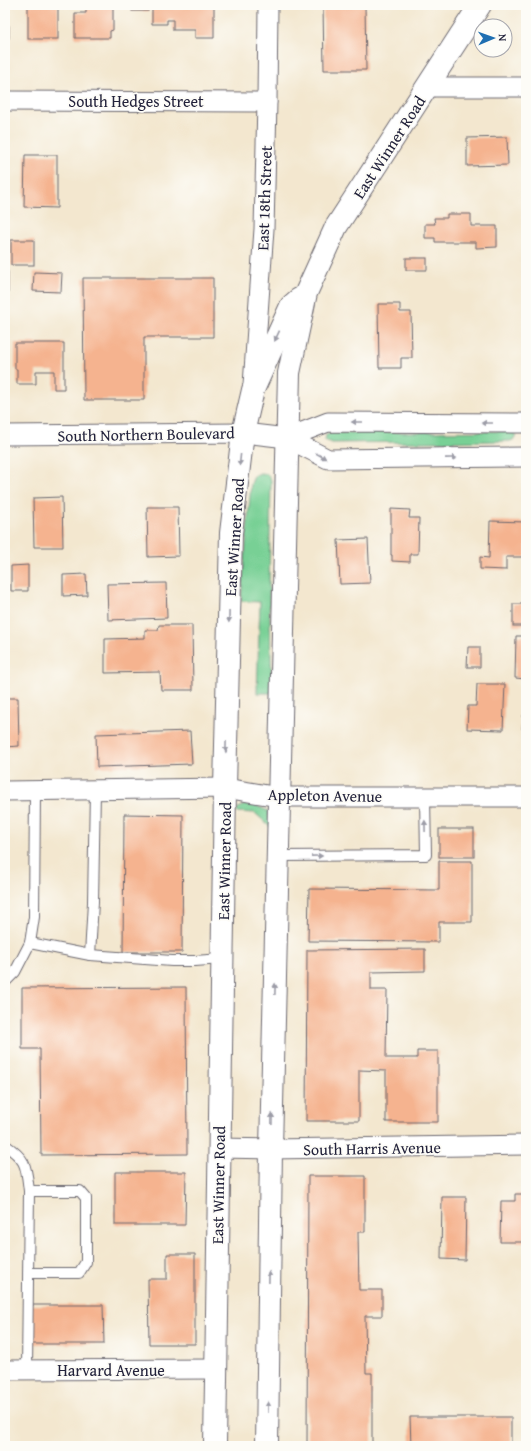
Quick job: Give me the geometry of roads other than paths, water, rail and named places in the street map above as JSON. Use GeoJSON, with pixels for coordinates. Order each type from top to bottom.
{"type":"FeatureCollection","features":[{"type":"Feature","properties":{"kind":"street","name":"East 18th Street"},"geometry":{"type":"LineString","coordinates":[[253,390],[264,230],[268,5]]}},
{"type":"Feature","properties":{"kind":"street","name":"East Winner Road"},"geometry":{"type":"LineString","coordinates":[[267,1446],[271,1149],[288,373],[306,293],[336,227],[480,5]]}},
{"type":"Feature","properties":{"kind":"street"},"geometry":{"type":"LineString","coordinates":[[427,87],[526,87]]}},
{"type":"Feature","properties":{"kind":"street","name":"South Hedges Street"},"geometry":{"type":"LineString","coordinates":[[5,101],[267,102]]}},
{"type":"Feature","properties":{"kind":"street","name":"East Winner Road"},"geometry":{"type":"LineString","coordinates":[[215,1446],[222,959],[231,533],[243,433],[253,390],[292,306],[306,293]]}},
{"type":"Feature","properties":{"kind":"street","name":"South Northern Boulevard"},"geometry":{"type":"LineString","coordinates":[[287,438],[328,422],[526,423],[526,438]]}},
{"type":"Feature","properties":{"kind":"street","name":"South Northern Boulevard"},"geometry":{"type":"LineString","coordinates":[[5,435],[243,433],[287,438],[328,459],[526,457]]}},
{"type":"Feature","properties":{"kind":"street","name":"Appleton Avenue"},"geometry":{"type":"LineString","coordinates":[[5,791],[225,788],[279,797],[526,797]]}},
{"type":"Feature","properties":{"kind":"street","name":"South Harris Avenue"},"geometry":{"type":"LineString","coordinates":[[219,1148],[271,1149],[526,1145]]}},
{"type":"Feature","properties":{"kind":"street","name":"Harvard Avenue"},"geometry":{"type":"LineString","coordinates":[[5,1370],[216,1369]]}},
{"type":"Feature","properties":{"kind":"lane"},"geometry":{"type":"LineString","coordinates":[[90,955],[94,902],[95,790]]}},
{"type":"Feature","properties":{"kind":"lane"},"geometry":{"type":"LineString","coordinates":[[5,982],[15,972],[30,943],[34,917],[35,791]]}},
{"type":"Feature","properties":{"kind":"lane"},"geometry":{"type":"LineString","coordinates":[[278,856],[426,855],[425,797]]}},
{"type":"Feature","properties":{"kind":"lane"},"geometry":{"type":"LineString","coordinates":[[30,943],[90,955],[172,961],[222,959]]}},
{"type":"Feature","properties":{"kind":"lane"},"geometry":{"type":"LineString","coordinates":[[5,1145],[21,1158],[26,1167],[29,1191],[27,1370]]}},
{"type":"Feature","properties":{"kind":"lane"},"geometry":{"type":"LineString","coordinates":[[28,1273],[79,1273],[86,1262],[86,1198],[80,1191],[29,1191]]}}]}
